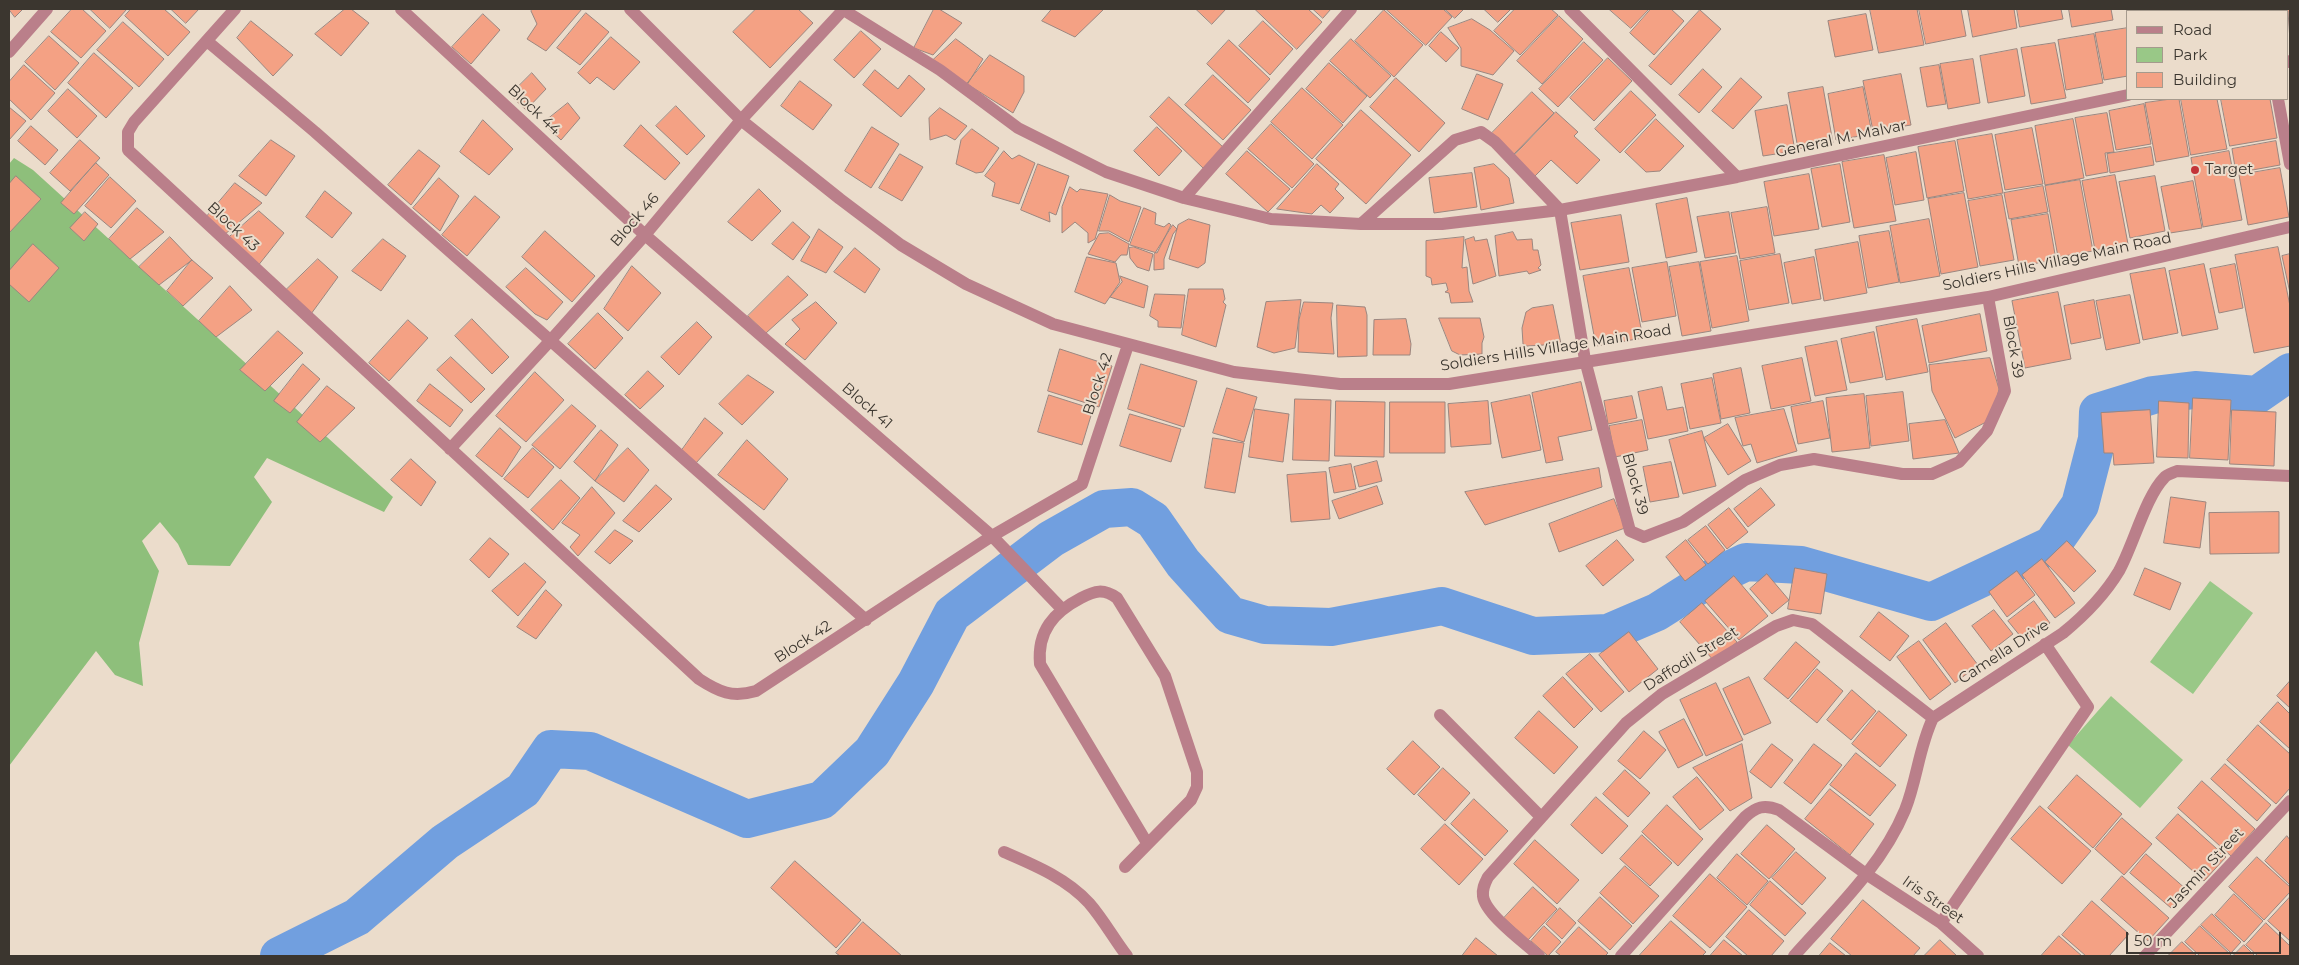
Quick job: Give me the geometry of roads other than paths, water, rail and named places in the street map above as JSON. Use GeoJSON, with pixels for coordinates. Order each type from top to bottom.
{"type":"FeatureCollection","features":[{"type":"Feature","properties":{"kind":"street"},"geometry":{"type":"LineString","coordinates":[[9,52],[47,9]]}},
{"type":"Feature","properties":{"kind":"street","name":"Block 43"},"geometry":{"type":"LineString","coordinates":[[235,9],[134,122],[128,132],[128,150],[450,450]]}},
{"type":"Feature","properties":{"kind":"street","name":"Block 44"},"geometry":{"type":"LineString","coordinates":[[401,9],[645,235]]}},
{"type":"Feature","properties":{"kind":"street","name":"Soldiers Hills Village Main Road"},"geometry":{"type":"LineString","coordinates":[[630,9],[741,120],[840,199],[901,244],[966,284],[1053,324],[1234,372],[1340,384],[1449,384],[1585,360],[1988,297],[2290,227]]}},
{"type":"Feature","properties":{"kind":"street","name":"Block 46"},"geometry":{"type":"LineString","coordinates":[[450,450],[645,235],[741,120],[842,9]]}},
{"type":"Feature","properties":{"kind":"street","name":"General M. Malvar"},"geometry":{"type":"LineString","coordinates":[[842,9],[940,70],[1018,128],[1106,172],[1184,198],[1271,219],[1361,224],[1442,224],[1560,210],[1737,177],[2126,95]]}},
{"type":"Feature","properties":{"kind":"street"},"geometry":{"type":"LineString","coordinates":[[1184,198],[1351,9]]}},
{"type":"Feature","properties":{"kind":"street"},"geometry":{"type":"LineString","coordinates":[[1570,9],[1737,177]]}},
{"type":"Feature","properties":{"kind":"street"},"geometry":{"type":"LineString","coordinates":[[208,41],[315,132],[866,620]]}},
{"type":"Feature","properties":{"kind":"street"},"geometry":{"type":"LineString","coordinates":[[2278,100],[2290,164]]}},
{"type":"Feature","properties":{"kind":"street"},"geometry":{"type":"LineString","coordinates":[[1361,224],[1455,140],[1481,132],[1495,142],[1560,210]]}},
{"type":"Feature","properties":{"kind":"street","name":"Block 39"},"geometry":{"type":"LineString","coordinates":[[1560,210],[1585,360],[1630,531],[1644,537],[1683,522],[1745,480],[1780,465],[1814,459],[1870,470],[1932,474],[1959,462],[1987,430],[2005,391],[1988,297]]}},
{"type":"Feature","properties":{"kind":"street","name":"Block 41"},"geometry":{"type":"LineString","coordinates":[[645,235],[992,536],[1061,608]]}},
{"type":"Feature","properties":{"kind":"street","name":"Block 42"},"geometry":{"type":"LineString","coordinates":[[450,450],[700,678],[714,689],[729,695],[742,696],[756,691],[992,536],[1082,484],[1128,344]]}},
{"type":"Feature","properties":{"kind":"street","name":"Camella Drive"},"geometry":{"type":"LineString","coordinates":[[1933,718],[2045,644],[2082,617],[2104,594],[2128,554],[2154,492],[2165,477],[2178,471],[2290,476]]}},
{"type":"Feature","properties":{"kind":"street"},"geometry":{"type":"LineString","coordinates":[[1125,867],[1191,800],[1197,787],[1197,772],[1165,676],[1117,598],[1107,592],[1096,591],[1061,608],[1048,626],[1041,642],[1040,664],[1147,843]]}},
{"type":"Feature","properties":{"kind":"street","name":"Daffodil Street"},"geometry":{"type":"LineString","coordinates":[[1539,956],[1489,910],[1483,898],[1483,887],[1488,876],[1540,816],[1626,723],[1662,694],[1776,626],[1793,620],[1812,624],[1933,718]]}},
{"type":"Feature","properties":{"kind":"street"},"geometry":{"type":"LineString","coordinates":[[1941,923],[2088,707],[2045,644]]}},
{"type":"Feature","properties":{"kind":"street"},"geometry":{"type":"LineString","coordinates":[[1440,715],[1540,816]]}},
{"type":"Feature","properties":{"kind":"street"},"geometry":{"type":"LineString","coordinates":[[1794,956],[1866,874],[1894,832],[1914,785],[1925,733],[1933,718]]}},
{"type":"Feature","properties":{"kind":"street","name":"Jasmin Street"},"geometry":{"type":"LineString","coordinates":[[2145,956],[2290,801]]}},
{"type":"Feature","properties":{"kind":"street","name":"Iris Street"},"geometry":{"type":"LineString","coordinates":[[1621,956],[1745,817],[1759,807],[1770,806],[1779,810],[1866,874],[1941,923],[1978,956]]}},
{"type":"Feature","properties":{"kind":"street"},"geometry":{"type":"LineString","coordinates":[[1004,852],[1045,870],[1068,885],[1088,903],[1127,956]]}},
{"type":"Feature","properties":{"kind":"waterway"},"geometry":{"type":"LineString","coordinates":[[279,956],[357,917],[445,842],[523,790],[551,749],[590,751],[747,819],[822,800],[872,752],[916,683],[952,614],[1051,539],[1104,509],[1132,507],[1153,520],[1183,563],[1230,615],[1265,625],[1331,627],[1442,606],[1533,636],[1608,633],[1657,612],[1706,581],[1746,562],[1801,565],[1931,602],[2052,545],[2080,505],[2097,439],[2098,412],[2153,395],[2195,390],[2257,395],[2290,372]]}},
{"type":"Feature","properties":{"kind":"place","name":"Target"},"geometry":{"type":"Point","coordinates":[2195,170]}}]}
